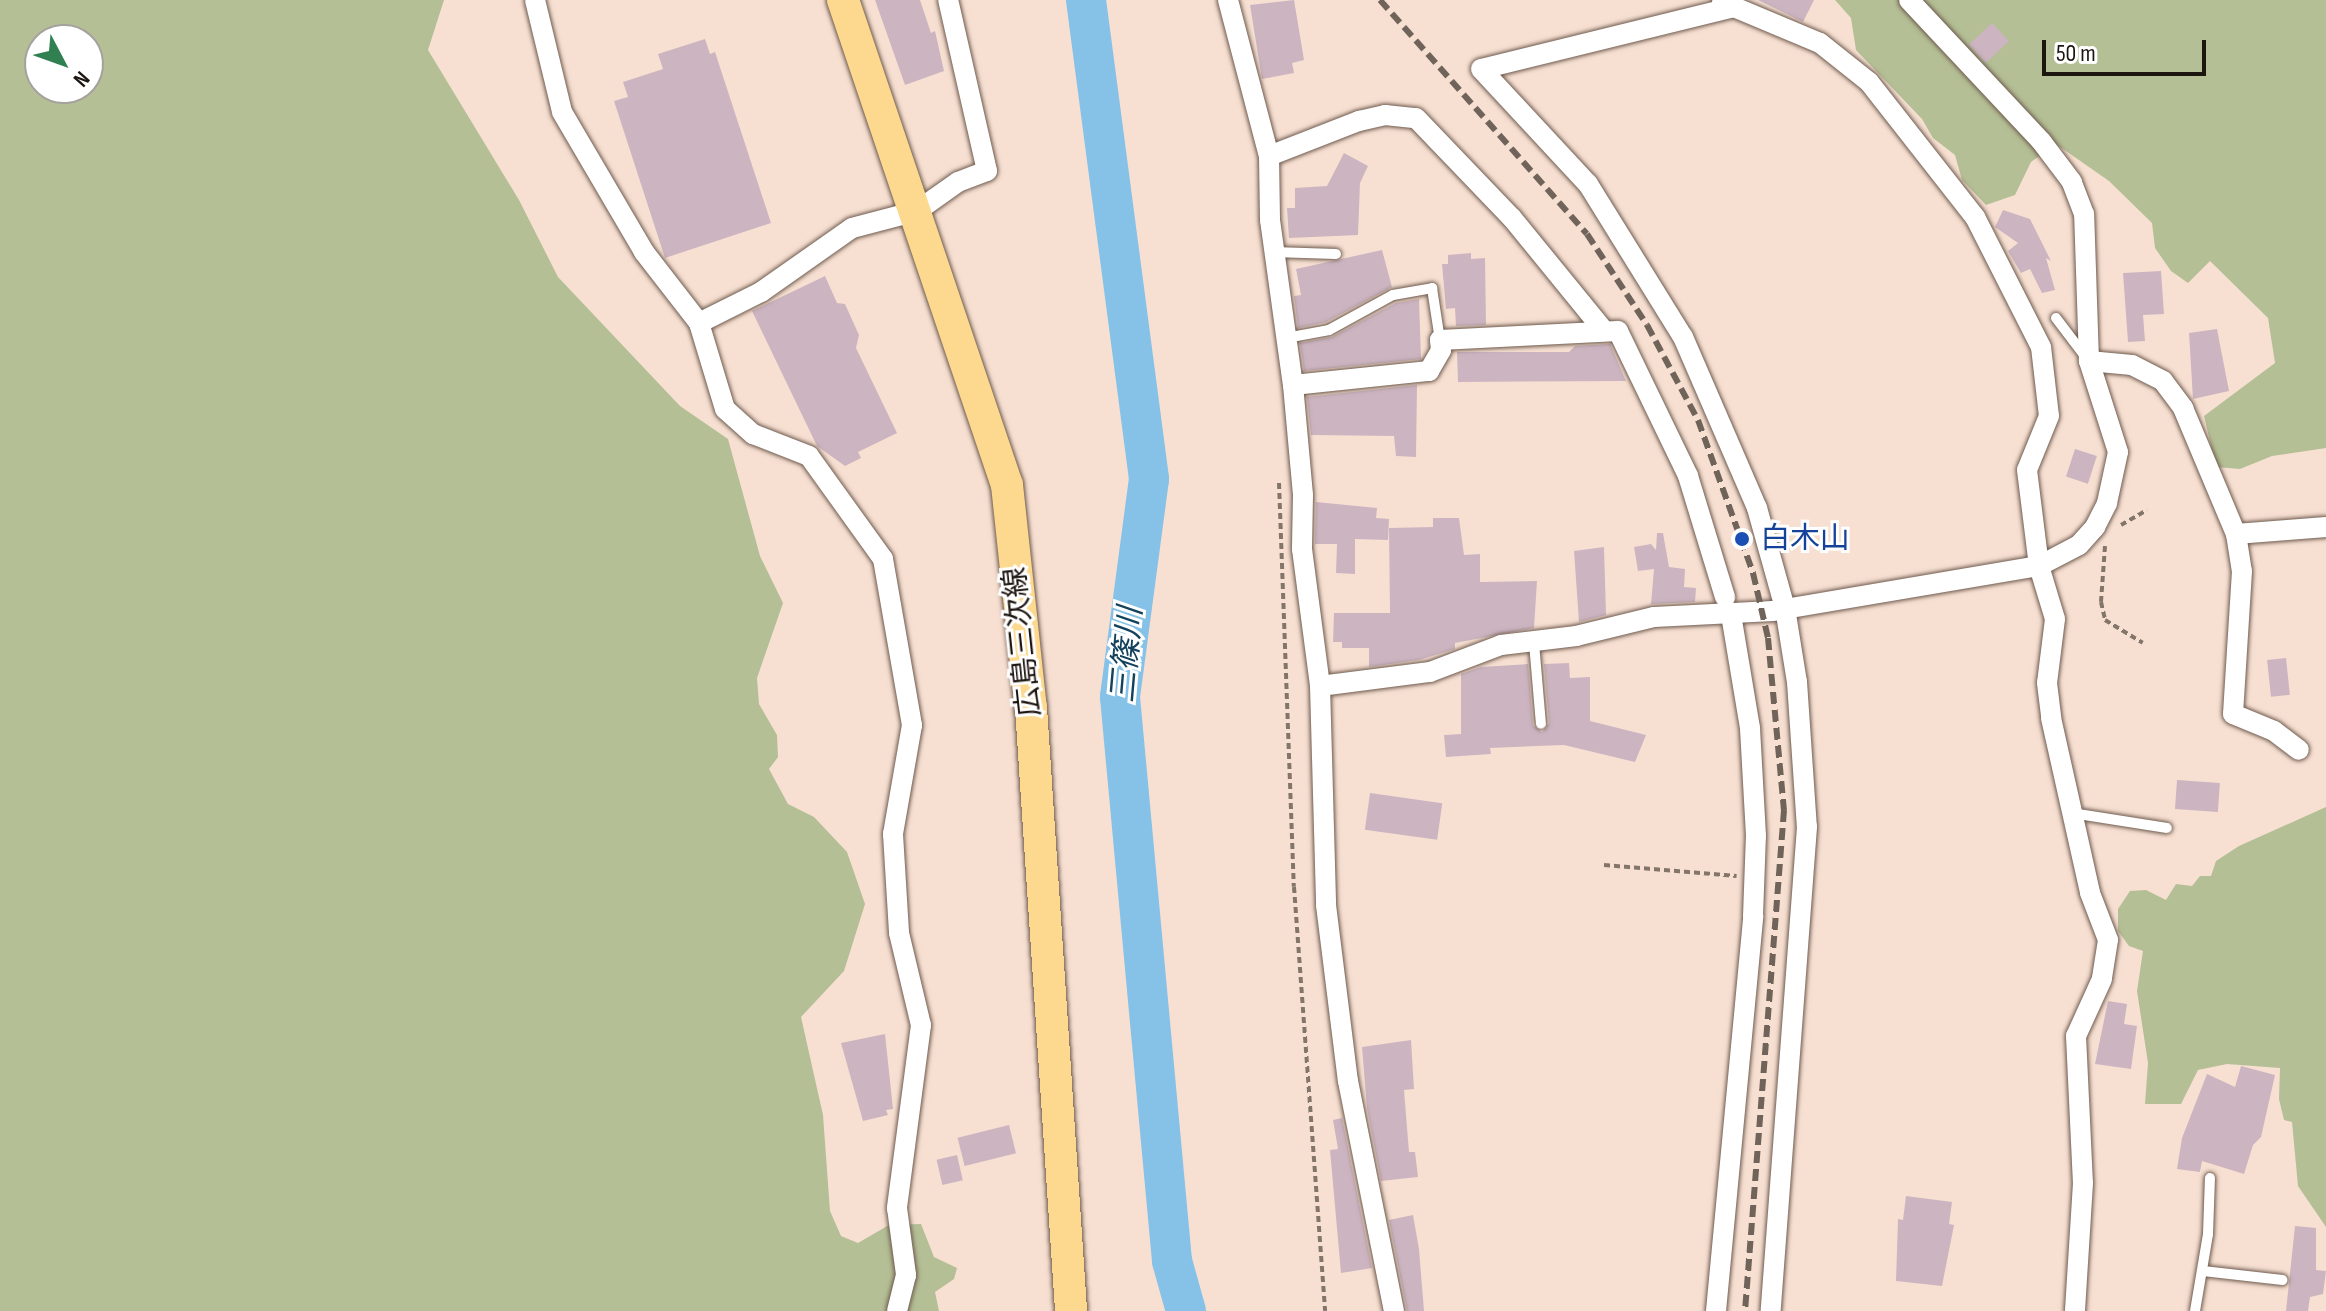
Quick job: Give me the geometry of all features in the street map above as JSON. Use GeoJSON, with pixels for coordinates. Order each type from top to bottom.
{"type":"FeatureCollection","features":[{"type":"Feature","properties":{"kind":"main road","name":"広島三次線"},"geometry":{"type":"LineString","coordinates":[[843,0],[917,211],[1007,485],[1031,708],[1071,1311]]}},
{"type":"Feature","properties":{"kind":"street"},"geometry":{"type":"LineString","coordinates":[[535,0],[562,112],[644,252],[699,323],[725,409],[753,434],[809,456],[870,536],[883,559],[894,645],[909,684],[912,725],[894,810],[895,901],[921,1025],[897,1208],[906,1275],[897,1311]]}},
{"type":"Feature","properties":{"kind":"street"},"geometry":{"type":"LineString","coordinates":[[699,323],[761,292],[852,228],[917,211],[958,182],[987,171],[948,0]]}},
{"type":"Feature","properties":{"kind":"street"},"geometry":{"type":"LineString","coordinates":[[1228,0],[1269,156],[1273,252],[1293,385],[1303,495],[1302,549],[1320,686],[1326,905],[1348,1081],[1394,1311]]}},
{"type":"Feature","properties":{"kind":"street"},"geometry":{"type":"LineString","coordinates":[[1320,686],[1430,672],[1501,645],[1534,643],[1654,617],[1728,606],[1785,608],[2039,566],[2104,529],[2118,452],[2089,361],[2087,243],[2072,182],[2041,141],[1909,0]]}},
{"type":"Feature","properties":{"kind":"street"},"geometry":{"type":"LineString","coordinates":[[1771,1311],[1807,827],[1797,682],[1785,608],[1757,508],[1683,337],[1588,184],[1481,69],[1726,4],[1820,43],[1869,82],[1942,169],[2006,270],[2041,347],[2049,383],[2049,416],[2027,470],[2039,566],[2055,619],[2047,683],[2051,718],[2090,893],[2108,940],[2102,979],[2076,1036],[2083,1183],[2075,1311]]}},
{"type":"Feature","properties":{"kind":"street"},"geometry":{"type":"LineString","coordinates":[[1269,156],[1359,121],[1385,115],[1416,118],[1522,229],[1604,331]]}},
{"type":"Feature","properties":{"kind":"street"},"geometry":{"type":"LineString","coordinates":[[1293,385],[1429,371],[1441,350],[1440,340],[1618,331],[1670,431],[1700,508],[1728,606],[1755,782],[1754,878],[1716,1311]]}},
{"type":"Feature","properties":{"kind":"street"},"geometry":{"type":"LineString","coordinates":[[2089,361],[2132,365],[2163,381],[2183,408],[2236,534],[2242,571],[2233,714],[2274,731],[2299,750]]}},
{"type":"Feature","properties":{"kind":"street"},"geometry":{"type":"LineString","coordinates":[[2236,534],[2326,527]]}},
{"type":"Feature","properties":{"kind":"lane"},"geometry":{"type":"LineString","coordinates":[[1273,252],[1336,254]]}},
{"type":"Feature","properties":{"kind":"lane"},"geometry":{"type":"LineString","coordinates":[[1286,338],[1329,330],[1393,295],[1432,288],[1440,340]]}},
{"type":"Feature","properties":{"kind":"lane"},"geometry":{"type":"LineString","coordinates":[[2056,318],[2081,357],[2089,361]]}},
{"type":"Feature","properties":{"kind":"lane"},"geometry":{"type":"LineString","coordinates":[[1534,643],[1541,724]]}},
{"type":"Feature","properties":{"kind":"lane"},"geometry":{"type":"LineString","coordinates":[[2072,813],[2167,828]]}},
{"type":"Feature","properties":{"kind":"lane"},"geometry":{"type":"LineString","coordinates":[[2195,1311],[2203,1271],[2210,1178]]}},
{"type":"Feature","properties":{"kind":"lane"},"geometry":{"type":"LineString","coordinates":[[2203,1271],[2282,1280]]}},
{"type":"Feature","properties":{"kind":"path"},"geometry":{"type":"LineString","coordinates":[[1279,471],[1294,887],[1325,1311]]}},
{"type":"Feature","properties":{"kind":"path"},"geometry":{"type":"LineString","coordinates":[[2143,643],[2105,620],[2101,602],[2104,529],[2147,510]]}},
{"type":"Feature","properties":{"kind":"path"},"geometry":{"type":"LineString","coordinates":[[1604,865],[1754,878]]}},
{"type":"Feature","properties":{"kind":"green space"},"geometry":{"type":"Polygon","coordinates":[[[0,0],[444,0],[428,50],[519,200],[558,277],[680,406],[728,439],[760,556],[783,603],[757,678],[759,704],[777,735],[778,757],[769,769],[788,804],[814,817],[847,852],[865,904],[844,971],[801,1017],[823,1115],[830,1211],[841,1236],[858,1243],[889,1225],[921,1224],[934,1257],[957,1268],[954,1279],[935,1292],[939,1311],[0,1311],[0,0]]]}},
{"type":"Feature","properties":{"kind":"green space"},"geometry":{"type":"Polygon","coordinates":[[[1835,0],[2326,0],[2326,448],[2272,456],[2240,469],[2216,467],[2204,416],[2275,363],[2268,318],[2210,261],[2188,283],[2171,271],[2155,248],[2152,223],[2109,181],[2056,144],[2031,162],[2015,195],[1986,205],[1962,180],[1955,155],[1933,138],[1922,119],[1856,50],[1851,18],[1835,0]]]}},
{"type":"Feature","properties":{"kind":"green space"},"geometry":{"type":"Polygon","coordinates":[[[2326,807],[2326,1227],[2298,1186],[2292,1122],[2284,1120],[2279,1099],[2280,1068],[2227,1064],[2198,1070],[2181,1104],[2145,1104],[2148,1063],[2137,991],[2143,951],[2129,946],[2118,931],[2118,909],[2130,891],[2146,890],[2166,900],[2176,884],[2192,886],[2200,876],[2211,876],[2216,861],[2239,846],[2326,807]]]}},
{"type":"Feature","properties":{"kind":"building"},"geometry":{"type":"Polygon","coordinates":[[[875,0],[920,0],[931,33],[935,31],[944,71],[905,85],[875,0]]]}},
{"type":"Feature","properties":{"kind":"building"},"geometry":{"type":"Polygon","coordinates":[[[1294,0],[1304,60],[1292,63],[1294,73],[1262,79],[1250,5],[1294,0]]]}},
{"type":"Feature","properties":{"kind":"building"},"geometry":{"type":"Polygon","coordinates":[[[1758,0],[1814,0],[1803,22],[1758,0]]]}},
{"type":"Feature","properties":{"kind":"building"},"geometry":{"type":"Polygon","coordinates":[[[1992,23],[2009,41],[1986,63],[1969,45],[1992,23]]]}},
{"type":"Feature","properties":{"kind":"building"},"geometry":{"type":"Polygon","coordinates":[[[705,39],[710,54],[715,52],[771,223],[665,258],[614,101],[628,97],[623,82],[663,69],[658,54],[705,39]]]}},
{"type":"Feature","properties":{"kind":"building"},"geometry":{"type":"Polygon","coordinates":[[[1344,153],[1368,166],[1360,183],[1358,235],[1289,238],[1287,208],[1295,208],[1295,188],[1327,186],[1344,153]]]}},
{"type":"Feature","properties":{"kind":"building"},"geometry":{"type":"Polygon","coordinates":[[[2003,210],[2030,219],[2051,261],[2046,258],[2055,290],[2042,293],[2030,269],[2021,273],[2008,251],[2018,243],[1995,227],[2003,210]]]}},
{"type":"Feature","properties":{"kind":"building"},"geometry":{"type":"Polygon","coordinates":[[[1382,250],[1392,287],[1326,322],[1298,328],[1294,296],[1301,295],[1296,269],[1382,250]]]}},
{"type":"Feature","properties":{"kind":"building"},"geometry":{"type":"Polygon","coordinates":[[[1471,253],[1471,259],[1485,258],[1486,325],[1456,326],[1455,308],[1446,309],[1442,264],[1448,264],[1448,255],[1471,253]]]}},
{"type":"Feature","properties":{"kind":"building"},"geometry":{"type":"Polygon","coordinates":[[[2161,271],[2164,314],[2143,315],[2145,341],[2128,342],[2123,273],[2161,271]]]}},
{"type":"Feature","properties":{"kind":"building"},"geometry":{"type":"Polygon","coordinates":[[[825,276],[837,303],[845,304],[859,335],[856,348],[897,433],[858,452],[861,458],[845,466],[817,446],[752,311],[825,276]]]}},
{"type":"Feature","properties":{"kind":"building"},"geometry":{"type":"Polygon","coordinates":[[[1419,299],[1421,359],[1304,371],[1300,343],[1332,337],[1396,303],[1419,299]]]}},
{"type":"Feature","properties":{"kind":"building"},"geometry":{"type":"Polygon","coordinates":[[[2217,329],[2229,391],[2193,399],[2189,333],[2217,329]]]}},
{"type":"Feature","properties":{"kind":"building"},"geometry":{"type":"Polygon","coordinates":[[[1610,344],[1626,381],[1458,382],[1457,352],[1569,352],[1575,346],[1610,344]]]}},
{"type":"Feature","properties":{"kind":"building"},"geometry":{"type":"Polygon","coordinates":[[[1417,385],[1416,457],[1396,456],[1394,436],[1311,435],[1307,397],[1417,385]]]}},
{"type":"Feature","properties":{"kind":"building"},"geometry":{"type":"Polygon","coordinates":[[[2075,449],[2097,456],[2088,484],[2066,477],[2075,449]]]}},
{"type":"Feature","properties":{"kind":"building"},"geometry":{"type":"Polygon","coordinates":[[[1316,502],[1377,508],[1376,518],[1389,519],[1388,540],[1355,539],[1355,574],[1336,573],[1337,544],[1315,544],[1316,502]]]}},
{"type":"Feature","properties":{"kind":"building"},"geometry":{"type":"Polygon","coordinates":[[[1433,518],[1459,518],[1464,555],[1480,554],[1480,582],[1537,581],[1534,628],[1455,643],[1455,649],[1419,660],[1369,667],[1369,648],[1342,648],[1342,642],[1333,642],[1334,613],[1390,613],[1389,528],[1433,527],[1433,518]]]}},
{"type":"Feature","properties":{"kind":"building"},"geometry":{"type":"Polygon","coordinates":[[[1657,533],[1663,533],[1669,567],[1685,569],[1684,587],[1696,588],[1695,602],[1651,604],[1654,569],[1638,571],[1634,547],[1651,544],[1656,550],[1657,533]]]}},
{"type":"Feature","properties":{"kind":"building"},"geometry":{"type":"Polygon","coordinates":[[[1604,547],[1606,615],[1579,622],[1574,551],[1604,547]]]}},
{"type":"Feature","properties":{"kind":"building"},"geometry":{"type":"Polygon","coordinates":[[[2286,658],[2290,695],[2271,697],[2267,660],[2286,658]]]}},
{"type":"Feature","properties":{"kind":"building"},"geometry":{"type":"Polygon","coordinates":[[[1569,663],[1570,678],[1590,677],[1590,721],[1646,735],[1635,762],[1564,745],[1490,748],[1491,754],[1446,757],[1444,735],[1461,734],[1461,674],[1481,667],[1528,664],[1533,725],[1542,732],[1549,723],[1544,664],[1569,663]]]}},
{"type":"Feature","properties":{"kind":"building"},"geometry":{"type":"Polygon","coordinates":[[[2177,780],[2220,783],[2218,812],[2175,809],[2177,780]]]}},
{"type":"Feature","properties":{"kind":"building"},"geometry":{"type":"Polygon","coordinates":[[[1370,793],[1442,803],[1437,840],[1365,830],[1370,793]]]}},
{"type":"Feature","properties":{"kind":"building"},"geometry":{"type":"Polygon","coordinates":[[[2108,1001],[2127,1004],[2124,1024],[2137,1026],[2131,1069],[2095,1064],[2108,1001]]]}},
{"type":"Feature","properties":{"kind":"building"},"geometry":{"type":"Polygon","coordinates":[[[885,1034],[893,1109],[886,1110],[888,1115],[863,1121],[841,1043],[885,1034]]]}},
{"type":"Feature","properties":{"kind":"building"},"geometry":{"type":"Polygon","coordinates":[[[1411,1040],[1414,1089],[1404,1090],[1409,1152],[1415,1152],[1418,1177],[1381,1181],[1367,1108],[1362,1047],[1411,1040]]]}},
{"type":"Feature","properties":{"kind":"building"},"geometry":{"type":"Polygon","coordinates":[[[2241,1066],[2275,1075],[2261,1137],[2253,1145],[2244,1174],[2202,1161],[2200,1172],[2177,1169],[2182,1138],[2207,1074],[2235,1087],[2241,1066]]]}},
{"type":"Feature","properties":{"kind":"building"},"geometry":{"type":"Polygon","coordinates":[[[1342,1118],[1372,1268],[1341,1273],[1330,1150],[1338,1149],[1333,1120],[1342,1118]]]}},
{"type":"Feature","properties":{"kind":"building"},"geometry":{"type":"Polygon","coordinates":[[[1009,1125],[1016,1153],[965,1166],[958,1138],[1009,1125]]]}},
{"type":"Feature","properties":{"kind":"building"},"geometry":{"type":"Polygon","coordinates":[[[957,1155],[963,1180],[942,1185],[937,1160],[957,1155]]]}},
{"type":"Feature","properties":{"kind":"building"},"geometry":{"type":"Polygon","coordinates":[[[1906,1196],[1952,1202],[1949,1224],[1954,1225],[1942,1286],[1896,1281],[1898,1219],[1903,1220],[1906,1196]]]}},
{"type":"Feature","properties":{"kind":"building"},"geometry":{"type":"Polygon","coordinates":[[[1413,1215],[1424,1311],[1407,1311],[1389,1220],[1413,1215]]]}},
{"type":"Feature","properties":{"kind":"building"},"geometry":{"type":"Polygon","coordinates":[[[2295,1226],[2316,1228],[2316,1270],[2326,1271],[2323,1294],[2310,1297],[2308,1311],[2286,1311],[2295,1226]]]}},
{"type":"Feature","properties":{"kind":"waterway","name":"三篠川"},"geometry":{"type":"LineString","coordinates":[[1086,0],[1149,479],[1120,697],[1172,1261],[1186,1311]]}},
{"type":"Feature","properties":{"kind":"railway"},"geometry":{"type":"LineString","coordinates":[[1380,0],[1587,234],[1647,325],[1698,420],[1753,573],[1768,638],[1784,810],[1745,1311]]}},
{"type":"Feature","properties":{"kind":"place","name":"白木山"},"geometry":{"type":"Point","coordinates":[1742,539]}}]}
